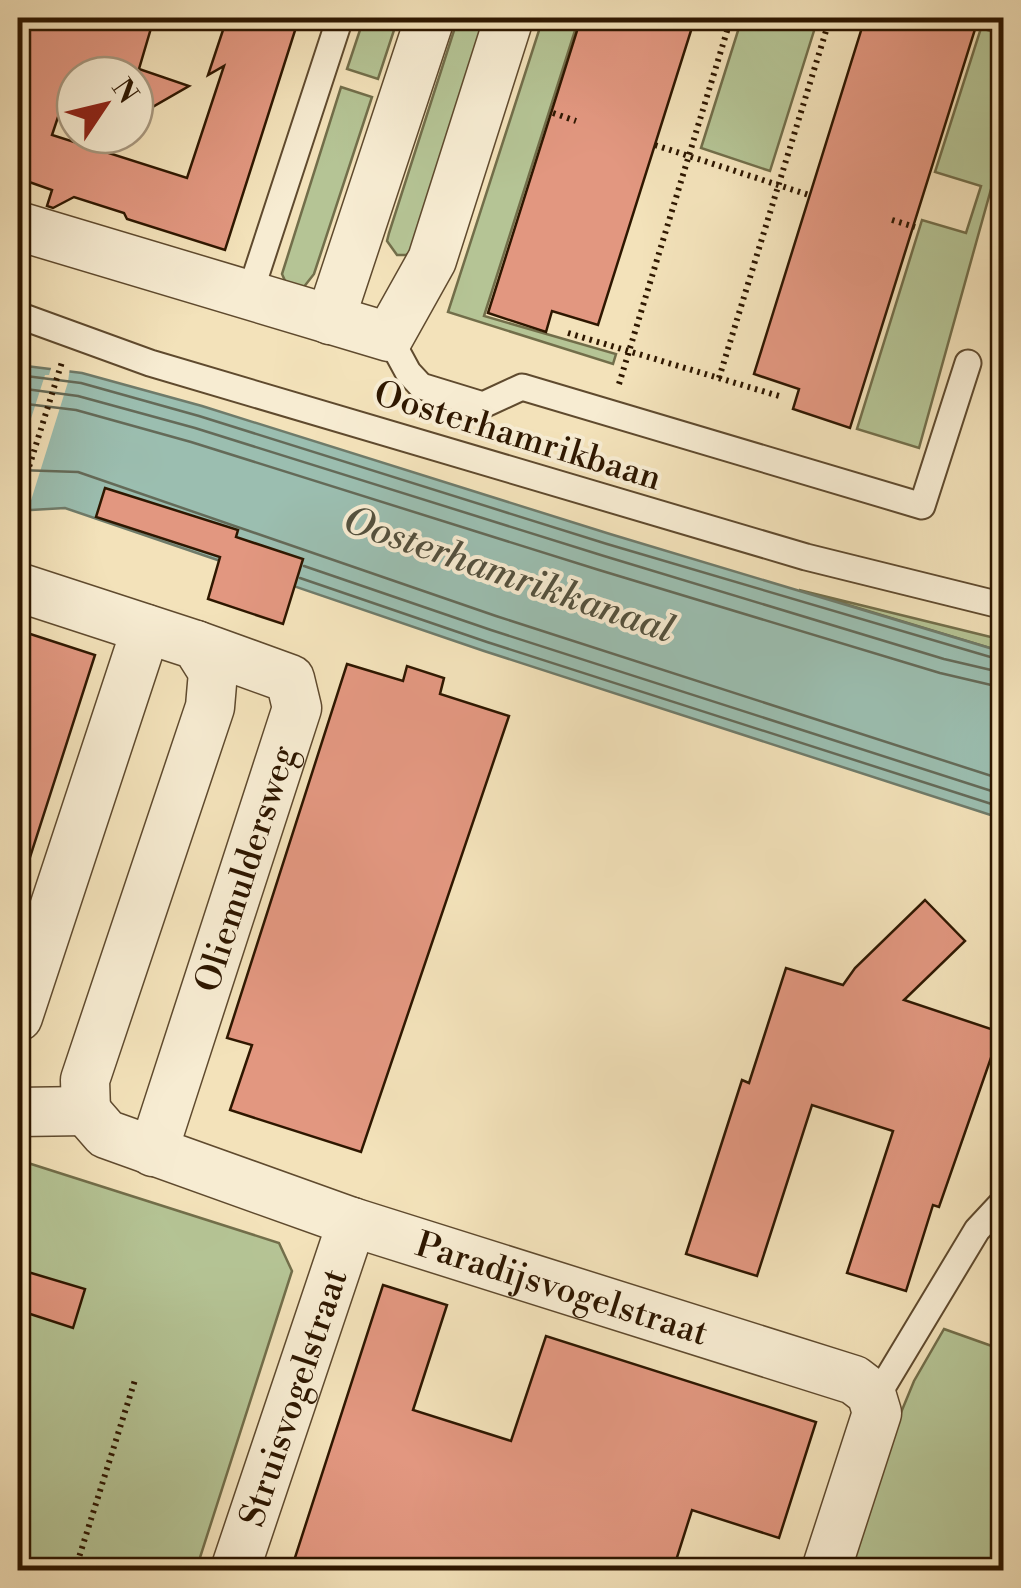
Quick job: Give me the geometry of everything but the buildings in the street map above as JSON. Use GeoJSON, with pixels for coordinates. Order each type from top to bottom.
{"type":"FeatureCollection","features":[{"type":"Feature","properties":{"kind":"street"},"geometry":{"type":"LineString","coordinates":[[330,320],[430,18]]}},
{"type":"Feature","properties":{"kind":"street"},"geometry":{"type":"LineString","coordinates":[[18,226],[389,338],[432,260],[509,18]]}},
{"type":"Feature","properties":{"kind":"street","name":"Oliemuldersweg"},"geometry":{"type":"LineString","coordinates":[[18,588],[196,644],[290,679],[297,708],[153,1152]]}},
{"type":"Feature","properties":{"kind":"street"},"geometry":{"type":"LineString","coordinates":[[18,1016],[146,629]]}},
{"type":"Feature","properties":{"kind":"street"},"geometry":{"type":"LineString","coordinates":[[18,1112],[86,1111],[85,1080],[210,708],[213,672],[196,644]]}},
{"type":"Feature","properties":{"kind":"street","name":"Paradijsvogelstraat"},"geometry":{"type":"LineString","coordinates":[[86,1111],[106,1134],[153,1152],[352,1222],[854,1380],[872,1393],[874,1402]]}},
{"type":"Feature","properties":{"kind":"street","name":"Struisvogelstraat"},"geometry":{"type":"LineString","coordinates":[[234,1570],[352,1222]]}},
{"type":"Feature","properties":{"kind":"street"},"geometry":{"type":"LineString","coordinates":[[826,1570],[878,1414],[874,1402]]}},
{"type":"Feature","properties":{"kind":"lane"},"geometry":{"type":"LineString","coordinates":[[249,296],[340,18]]}},
{"type":"Feature","properties":{"kind":"lane","name":"Oosterhamrikbaan"},"geometry":{"type":"LineString","coordinates":[[18,315],[150,363],[806,557],[1004,606]]}},
{"type":"Feature","properties":{"kind":"lane"},"geometry":{"type":"LineString","coordinates":[[389,338],[420,386],[483,406],[522,387],[922,506],[968,363]]}},
{"type":"Feature","properties":{"kind":"lane"},"geometry":{"type":"LineString","coordinates":[[874,1402],[977,1230],[1004,1202]]}},
{"type":"Feature","properties":{"kind":"path"},"geometry":{"type":"LineString","coordinates":[[610,414],[686,156],[732,18]]}},
{"type":"Feature","properties":{"kind":"path"},"geometry":{"type":"LineString","coordinates":[[718,378],[830,18]]}},
{"type":"Feature","properties":{"kind":"path"},"geometry":{"type":"LineString","coordinates":[[553,114],[576,120]]}},
{"type":"Feature","properties":{"kind":"path"},"geometry":{"type":"LineString","coordinates":[[655,145],[809,195]]}},
{"type":"Feature","properties":{"kind":"path"},"geometry":{"type":"LineString","coordinates":[[892,220],[915,227]]}},
{"type":"Feature","properties":{"kind":"path"},"geometry":{"type":"LineString","coordinates":[[568,333],[779,396]]}},
{"type":"Feature","properties":{"kind":"path"},"geometry":{"type":"LineString","coordinates":[[18,502],[62,362]]}},
{"type":"Feature","properties":{"kind":"path"},"geometry":{"type":"LineString","coordinates":[[76,1570],[134,1380]]}},
{"type":"Feature","properties":{"kind":"green space"},"geometry":{"type":"Polygon","coordinates":[[[364,18],[398,18],[378,79],[347,69],[364,18]]]}},
{"type":"Feature","properties":{"kind":"green space"},"geometry":{"type":"Polygon","coordinates":[[[458,18],[490,18],[413,250],[397,255],[387,241],[389,233],[458,18]]]}},
{"type":"Feature","properties":{"kind":"green space"},"geometry":{"type":"Polygon","coordinates":[[[543,18],[579,18],[484,316],[616,354],[613,364],[448,312],[543,18]]]}},
{"type":"Feature","properties":{"kind":"green space"},"geometry":{"type":"Polygon","coordinates":[[[742,18],[818,18],[770,171],[701,148],[742,18]]]}},
{"type":"Feature","properties":{"kind":"green space"},"geometry":{"type":"Polygon","coordinates":[[[981,28],[1003,35],[1003,146],[919,448],[857,429],[922,220],[966,233],[981,186],[935,172],[981,28]]]}},
{"type":"Feature","properties":{"kind":"green space"},"geometry":{"type":"Polygon","coordinates":[[[341,87],[372,97],[314,274],[303,288],[286,283],[282,274],[341,87]]]}},
{"type":"Feature","properties":{"kind":"green space"},"geometry":{"type":"Polygon","coordinates":[[[799,590],[1003,640],[1003,652],[799,590]]]}},
{"type":"Feature","properties":{"kind":"green space"},"geometry":{"type":"Polygon","coordinates":[[[28,1163],[279,1243],[292,1271],[196,1570],[18,1570],[18,1170],[28,1163]]]}},
{"type":"Feature","properties":{"kind":"green space"},"geometry":{"type":"Polygon","coordinates":[[[944,1329],[1003,1350],[1003,1570],[836,1570],[914,1381],[944,1329]]]}},
{"type":"Feature","properties":{"kind":"water","name":"Oosterhamrikkanaal"},"geometry":{"type":"Polygon","coordinates":[[[18,365],[82,373],[202,406],[1003,652],[1003,819],[484,651],[65,508],[31,510],[18,506],[18,365]]]}},
{"type":"Feature","properties":{"kind":"pier"},"geometry":{"type":"Polygon","coordinates":[[[52,365],[70,367],[68,382],[28,510],[18,507],[18,459],[45,375],[49,375],[52,365]]]}}]}
